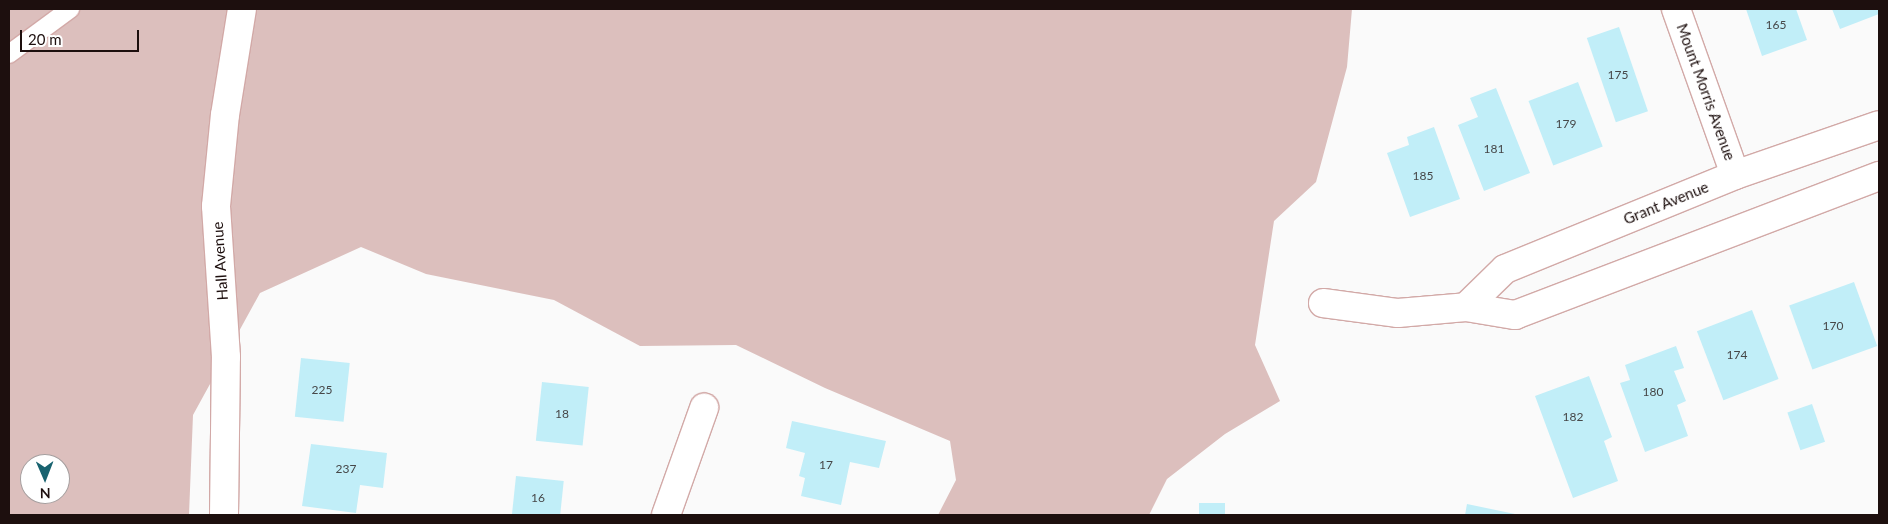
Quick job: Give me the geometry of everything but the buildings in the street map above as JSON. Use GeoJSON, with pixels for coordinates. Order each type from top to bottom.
{"type":"FeatureCollection","features":[{"type":"Feature","properties":{"kind":"street","name":"Hall Avenue"},"geometry":{"type":"LineString","coordinates":[[224,515],[226,358],[216,206],[225,116],[242,9]]}},
{"type":"Feature","properties":{"kind":"street","name":"Mount Morris Avenue"},"geometry":{"type":"LineString","coordinates":[[1676,9],[1735,175]]}},
{"type":"Feature","properties":{"kind":"street","name":"Grant Avenue"},"geometry":{"type":"LineString","coordinates":[[1466,307],[1505,269],[1735,175],[1879,124]]}},
{"type":"Feature","properties":{"kind":"street"},"geometry":{"type":"LineString","coordinates":[[1322,303],[1398,313],[1466,307],[1516,315],[1879,176]]}},
{"type":"Feature","properties":{"kind":"street"},"geometry":{"type":"LineString","coordinates":[[666,515],[704,408]]}},
{"type":"Feature","properties":{"kind":"lane"},"geometry":{"type":"LineString","coordinates":[[9,54],[70,9]]}},
{"type":"Feature","properties":{"kind":"shaded area"},"geometry":{"type":"Polygon","coordinates":[[[9,9],[1352,9],[1347,67],[1316,182],[1274,221],[1255,345],[1280,401],[1225,434],[1167,479],[1149,515],[938,515],[956,480],[950,441],[825,388],[736,345],[640,346],[554,300],[426,274],[361,247],[260,293],[193,415],[189,515],[9,515],[9,9]]]}}]}
